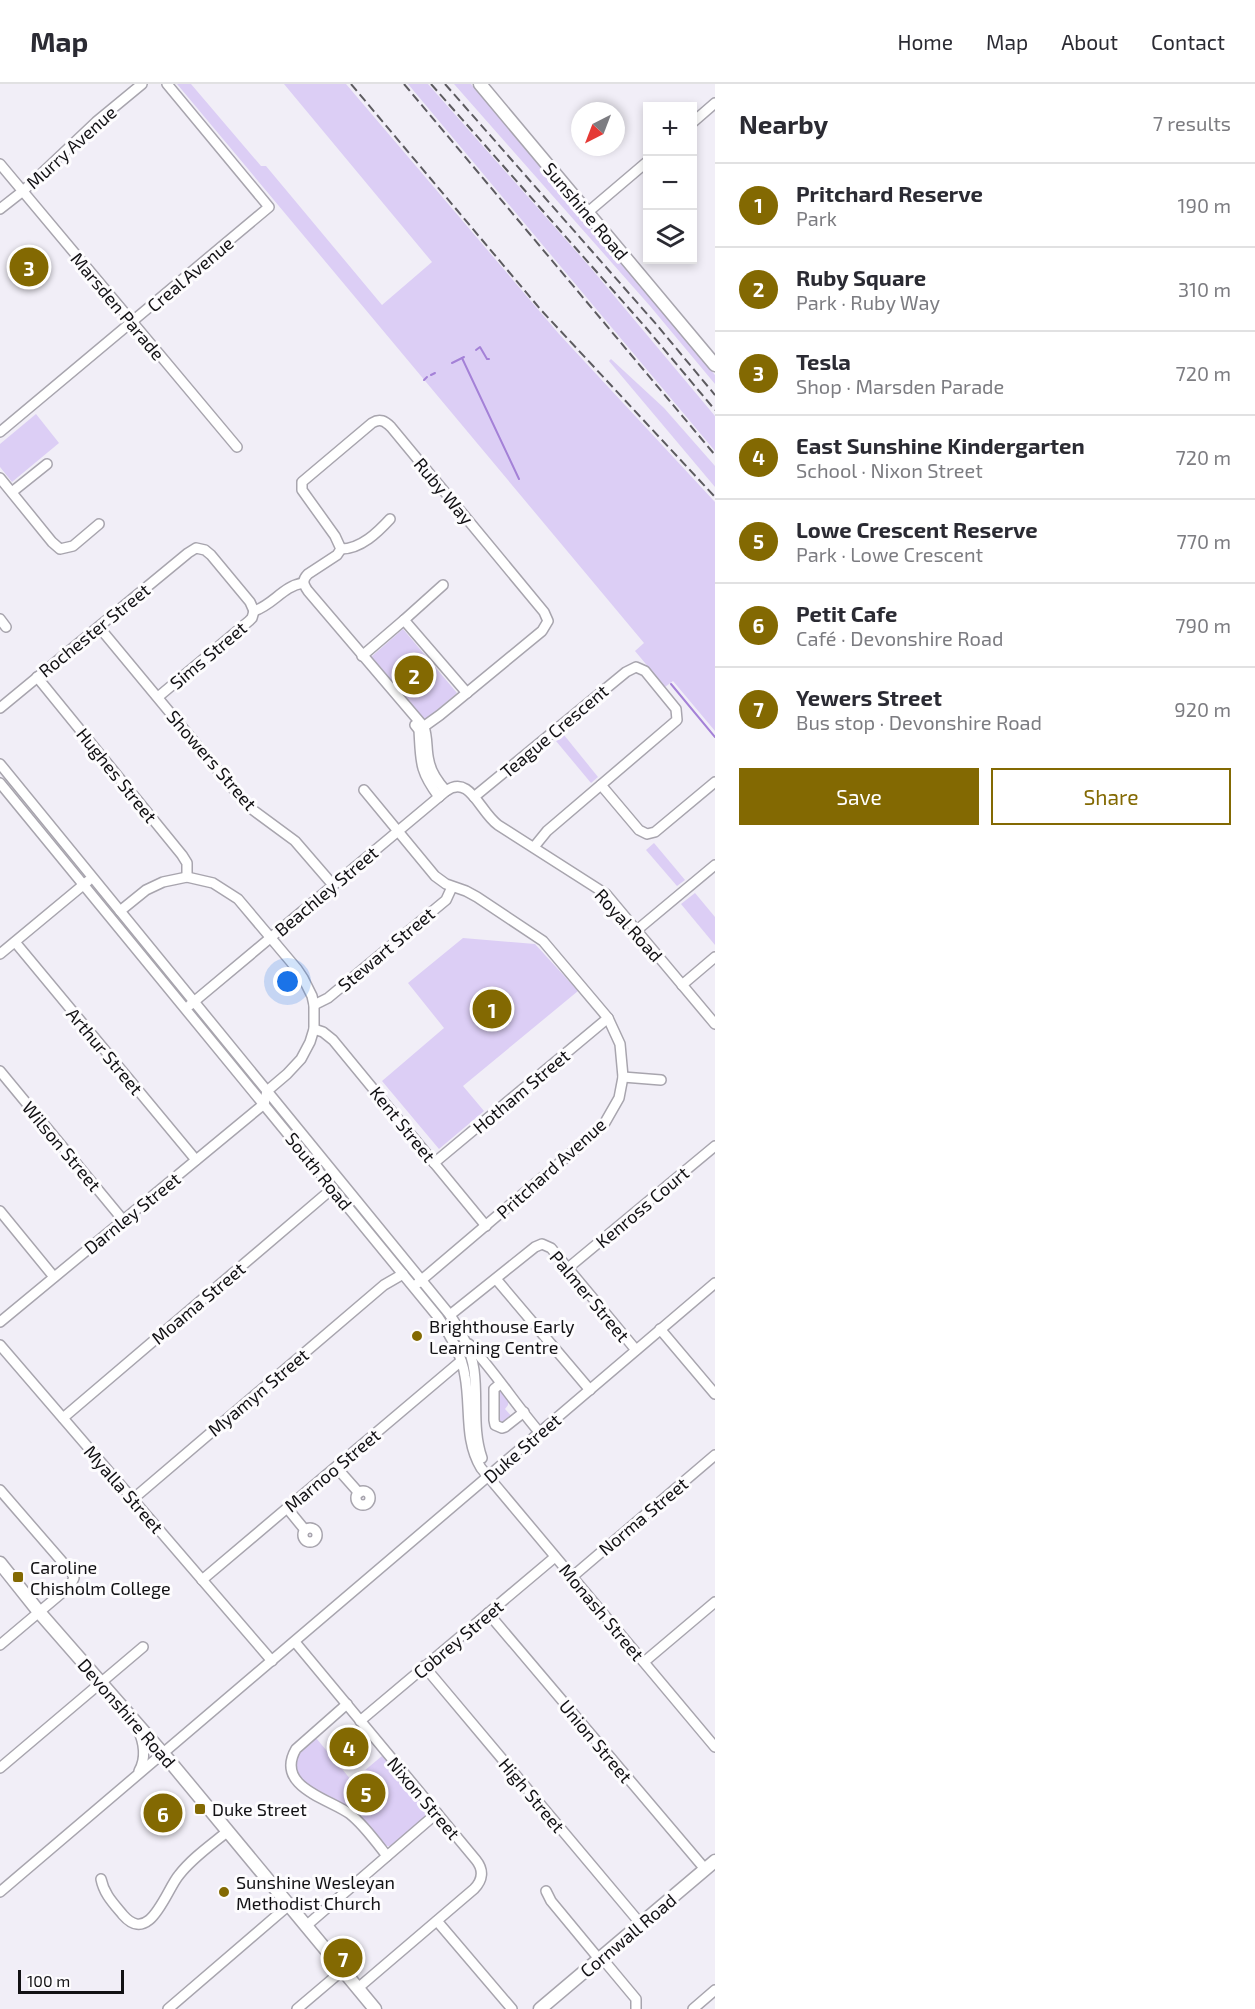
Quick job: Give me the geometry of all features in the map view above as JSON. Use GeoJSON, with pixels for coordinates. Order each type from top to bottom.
{"type":"FeatureCollection","features":[{"type":"Feature","properties":{"kind":"main road","name":"Sunshine Road"},"geometry":{"type":"LineString","coordinates":[[480,84],[715,365]]}},
{"type":"Feature","properties":{"kind":"main road"},"geometry":{"type":"LineString","coordinates":[[0,1563],[39,1612]]}},
{"type":"Feature","properties":{"kind":"main road"},"geometry":{"type":"LineString","coordinates":[[0,1576],[39,1612]]}},
{"type":"Feature","properties":{"kind":"main road","name":"Devonshire Road"},"geometry":{"type":"LineString","coordinates":[[39,1612],[163,1754],[375,2009]]}},
{"type":"Feature","properties":{"kind":"main road","name":"Cornwall Road"},"geometry":{"type":"LineString","coordinates":[[540,2009],[715,1860]]}},
{"type":"Feature","properties":{"kind":"street","name":"Murry Avenue"},"geometry":{"type":"LineString","coordinates":[[0,209],[23,191],[88,129],[142,84]]}},
{"type":"Feature","properties":{"kind":"street","name":"Creal Avenue"},"geometry":{"type":"LineString","coordinates":[[0,432],[269,207],[167,84]]}},
{"type":"Feature","properties":{"kind":"street"},"geometry":{"type":"LineString","coordinates":[[697,120],[715,104]]}},
{"type":"Feature","properties":{"kind":"street","name":"Marsden Parade"},"geometry":{"type":"LineString","coordinates":[[0,164],[237,447]]}},
{"type":"Feature","properties":{"kind":"street"},"geometry":{"type":"LineString","coordinates":[[588,212],[643,165]]}},
{"type":"Feature","properties":{"kind":"street","name":"Ruby Way"},"geometry":{"type":"LineString","coordinates":[[341,549],[330,527],[302,490],[302,482],[372,423],[378,420],[384,421],[547,616],[546,626],[542,631],[421,728]]}},
{"type":"Feature","properties":{"kind":"street"},"geometry":{"type":"LineString","coordinates":[[12,492],[47,464]]}},
{"type":"Feature","properties":{"kind":"street"},"geometry":{"type":"LineString","coordinates":[[0,478],[60,549],[73,546],[99,524]]}},
{"type":"Feature","properties":{"kind":"street"},"geometry":{"type":"LineString","coordinates":[[390,519],[360,544],[341,549],[337,555],[304,577],[303,583],[427,735],[424,760],[432,771],[442,794]]}},
{"type":"Feature","properties":{"kind":"street","name":"Rochester Street"},"geometry":{"type":"LineString","coordinates":[[0,708],[196,548],[205,550],[250,602],[254,611]]}},
{"type":"Feature","properties":{"kind":"street"},"geometry":{"type":"LineString","coordinates":[[254,611],[268,605],[292,586],[303,583]]}},
{"type":"Feature","properties":{"kind":"street"},"geometry":{"type":"LineString","coordinates":[[362,656],[443,585]]}},
{"type":"Feature","properties":{"kind":"street","name":"Sims Street"},"geometry":{"type":"LineString","coordinates":[[158,697],[249,621],[254,611]]}},
{"type":"Feature","properties":{"kind":"street"},"geometry":{"type":"LineString","coordinates":[[404,620],[467,693]]}},
{"type":"Feature","properties":{"kind":"street","name":"Showers Street"},"geometry":{"type":"LineString","coordinates":[[99,627],[240,797],[295,841],[333,885]]}},
{"type":"Feature","properties":{"kind":"street","name":"Teague Crescent"},"geometry":{"type":"LineString","coordinates":[[474,797],[626,672],[636,667],[645,671],[674,707],[678,714],[677,720],[601,785]]}},
{"type":"Feature","properties":{"kind":"street","name":"Hughes Street"},"geometry":{"type":"LineString","coordinates":[[37,677],[182,855],[187,863],[187,877]]}},
{"type":"Feature","properties":{"kind":"street","name":"South Road"},"geometry":{"type":"LineString","coordinates":[[0,764],[267,1091],[417,1283],[446,1329],[461,1361],[465,1374],[472,1448],[476,1460],[489,1477]]}},
{"type":"Feature","properties":{"kind":"street"},"geometry":{"type":"LineString","coordinates":[[534,847],[547,831],[601,785],[639,830],[647,834],[655,832],[715,782]]}},
{"type":"Feature","properties":{"kind":"street","name":"South Road"},"geometry":{"type":"LineString","coordinates":[[0,783],[403,1274],[417,1283],[450,1315],[465,1340],[492,1370],[500,1384],[540,1433]]}},
{"type":"Feature","properties":{"kind":"street","name":"Royal Road"},"geometry":{"type":"LineString","coordinates":[[461,785],[493,821],[606,894],[715,1024]]}},
{"type":"Feature","properties":{"kind":"street","name":"Beachley Street"},"geometry":{"type":"LineString","coordinates":[[187,1010],[193,1001],[442,794],[453,786],[461,785]]}},
{"type":"Feature","properties":{"kind":"street","name":"Pritchard Avenue"},"geometry":{"type":"LineString","coordinates":[[364,790],[435,876],[452,887],[477,897],[543,941],[608,1018],[620,1044],[623,1077],[619,1098],[603,1126],[417,1283]]}},
{"type":"Feature","properties":{"kind":"street"},"geometry":{"type":"LineString","coordinates":[[637,930],[715,865]]}},
{"type":"Feature","properties":{"kind":"street"},"geometry":{"type":"LineString","coordinates":[[0,954],[92,877]]}},
{"type":"Feature","properties":{"kind":"street"},"geometry":{"type":"LineString","coordinates":[[120,911],[153,886],[163,882],[187,877],[213,883],[232,894],[303,978],[314,1005],[314,1029],[307,1050],[296,1066],[267,1091],[264,1104]]}},
{"type":"Feature","properties":{"kind":"street","name":"Stewart Street"},"geometry":{"type":"LineString","coordinates":[[314,1005],[328,998],[446,900],[452,887]]}},
{"type":"Feature","properties":{"kind":"street","name":"Arthur Street"},"geometry":{"type":"LineString","coordinates":[[15,942],[196,1160]]}},
{"type":"Feature","properties":{"kind":"street"},"geometry":{"type":"LineString","coordinates":[[682,985],[715,957]]}},
{"type":"Feature","properties":{"kind":"street","name":"Hotham Street"},"geometry":{"type":"LineString","coordinates":[[434,1163],[608,1018]]}},
{"type":"Feature","properties":{"kind":"street","name":"Kent Street"},"geometry":{"type":"LineString","coordinates":[[314,1029],[323,1032],[333,1040],[486,1226]]}},
{"type":"Feature","properties":{"kind":"street","name":"Wilson Street"},"geometry":{"type":"LineString","coordinates":[[0,1071],[123,1220]]}},
{"type":"Feature","properties":{"kind":"street"},"geometry":{"type":"LineString","coordinates":[[623,1077],[661,1080]]}},
{"type":"Feature","properties":{"kind":"street","name":"Darnley Street"},"geometry":{"type":"LineString","coordinates":[[0,1322],[264,1104]]}},
{"type":"Feature","properties":{"kind":"street","name":"Kenross Court"},"geometry":{"type":"LineString","coordinates":[[568,1268],[715,1146]]}},
{"type":"Feature","properties":{"kind":"street","name":"Moama Street"},"geometry":{"type":"LineString","coordinates":[[63,1418],[333,1188]]}},
{"type":"Feature","properties":{"kind":"street"},"geometry":{"type":"LineString","coordinates":[[0,1211],[54,1277]]}},
{"type":"Feature","properties":{"kind":"street","name":"Palmer Street"},"geometry":{"type":"LineString","coordinates":[[496,1279],[535,1247],[542,1244],[551,1248],[636,1350]]}},
{"type":"Feature","properties":{"kind":"street","name":"Myamyn Street"},"geometry":{"type":"LineString","coordinates":[[384,1285],[396,1265]]}},
{"type":"Feature","properties":{"kind":"street","name":"Myamyn Street"},"geometry":{"type":"LineString","coordinates":[[133,1499],[384,1285],[403,1274]]}},
{"type":"Feature","properties":{"kind":"street"},"geometry":{"type":"LineString","coordinates":[[450,1315],[496,1279],[590,1390]]}},
{"type":"Feature","properties":{"kind":"street","name":"Duke Street"},"geometry":{"type":"LineString","coordinates":[[0,1892],[715,1283]]}},
{"type":"Feature","properties":{"kind":"street"},"geometry":{"type":"LineString","coordinates":[[660,1329],[715,1394]]}},
{"type":"Feature","properties":{"kind":"street","name":"South Road"},"geometry":{"type":"LineString","coordinates":[[465,1340],[474,1369],[476,1433],[489,1477]]}},
{"type":"Feature","properties":{"kind":"street","name":"Myalla Street"},"geometry":{"type":"LineString","coordinates":[[0,1345],[272,1661]]}},
{"type":"Feature","properties":{"kind":"street","name":"Marnoo Street"},"geometry":{"type":"LineString","coordinates":[[202,1580],[461,1361]]}},
{"type":"Feature","properties":{"kind":"street"},"geometry":{"type":"LineString","coordinates":[[500,1384],[494,1389],[495,1425],[505,1428],[524,1412]]}},
{"type":"Feature","properties":{"kind":"street","name":"Norma Street"},"geometry":{"type":"LineString","coordinates":[[572,1577],[715,1455]]}},
{"type":"Feature","properties":{"kind":"street"},"geometry":{"type":"LineString","coordinates":[[336,1467],[359,1493]]}},
{"type":"Feature","properties":{"kind":"street","name":"Monash Street"},"geometry":{"type":"LineString","coordinates":[[489,1477],[644,1662],[710,1733],[715,1747]]}},
{"type":"Feature","properties":{"kind":"street"},"geometry":{"type":"LineString","coordinates":[[0,1490],[73,1576],[74,1581],[0,1645]]}},
{"type":"Feature","properties":{"kind":"street"},"geometry":{"type":"LineString","coordinates":[[287,1508],[305,1530]]}},
{"type":"Feature","properties":{"kind":"street","name":"Cobrey Street"},"geometry":{"type":"LineString","coordinates":[[360,1721],[555,1557]]}},
{"type":"Feature","properties":{"kind":"street"},"geometry":{"type":"LineString","coordinates":[[644,1662],[715,1602]]}},
{"type":"Feature","properties":{"kind":"street","name":"Union Street"},"geometry":{"type":"LineString","coordinates":[[488,1613],[705,1869]]}},
{"type":"Feature","properties":{"kind":"street","name":"Nixon Street"},"geometry":{"type":"LineString","coordinates":[[295,1642],[479,1864],[482,1873],[478,1885],[437,1921]]}},
{"type":"Feature","properties":{"kind":"street"},"geometry":{"type":"LineString","coordinates":[[0,1768],[143,1647]]}},
{"type":"Feature","properties":{"kind":"street","name":"High Street"},"geometry":{"type":"LineString","coordinates":[[424,1666],[640,1923]]}},
{"type":"Feature","properties":{"kind":"street"},"geometry":{"type":"LineString","coordinates":[[347,1704],[296,1749],[292,1755],[291,1771],[299,1783],[315,1796],[351,1816],[387,1856]]}},
{"type":"Feature","properties":{"kind":"street"},"geometry":{"type":"LineString","coordinates":[[135,1722],[141,1736],[144,1757],[136,1776]]}},
{"type":"Feature","properties":{"kind":"street"},"geometry":{"type":"LineString","coordinates":[[306,1926],[437,1814]]}},
{"type":"Feature","properties":{"kind":"street"},"geometry":{"type":"LineString","coordinates":[[101,1880],[106,1895],[126,1919],[135,1924],[146,1922],[162,1906],[175,1880],[185,1868],[228,1831]]}},
{"type":"Feature","properties":{"kind":"street"},"geometry":{"type":"LineString","coordinates":[[546,1891],[551,1901],[636,1999],[636,2009]]}},
{"type":"Feature","properties":{"kind":"street"},"geometry":{"type":"LineString","coordinates":[[168,2009],[289,1905]]}},
{"type":"Feature","properties":{"kind":"street"},"geometry":{"type":"LineString","coordinates":[[358,1988],[437,1921],[512,2009]]}},
{"type":"Feature","properties":{"kind":"street"},"geometry":{"type":"LineString","coordinates":[[297,2009],[343,1970]]}},
{"type":"Feature","properties":{"kind":"street"},"geometry":{"type":"LineString","coordinates":[[693,2009],[715,1990]]}},
{"type":"Feature","properties":{"kind":"shaded area"},"geometry":{"type":"Polygon","coordinates":[[[177,84],[191,84],[261,166],[266,166],[382,305],[432,262],[284,84],[346,84],[559,334],[715,502],[715,731],[673,681],[665,687],[635,651],[644,643],[177,84]]]}},
{"type":"Feature","properties":{"kind":"shaded area"},"geometry":{"type":"Polygon","coordinates":[[[408,84],[428,84],[590,267],[715,416],[715,451],[408,84]]]}},
{"type":"Feature","properties":{"kind":"shaded area"},"geometry":{"type":"Polygon","coordinates":[[[454,84],[471,84],[715,375],[715,384],[650,306],[454,84]]]}},
{"type":"Feature","properties":{"kind":"shaded area"},"geometry":{"type":"Polygon","coordinates":[[[611,359],[664,408],[715,466],[715,487],[609,361],[611,359]]]}},
{"type":"Feature","properties":{"kind":"shaded area"},"geometry":{"type":"Polygon","coordinates":[[[36,414],[59,443],[12,482],[0,467],[0,444],[36,414]]]}},
{"type":"Feature","properties":{"kind":"shaded area"},"geometry":{"type":"Polygon","coordinates":[[[403,629],[457,693],[425,720],[371,657],[403,629]]]}},
{"type":"Feature","properties":{"kind":"shaded area"},"geometry":{"type":"Polygon","coordinates":[[[564,735],[598,777],[591,783],[556,741],[564,735]]]}},
{"type":"Feature","properties":{"kind":"shaded area"},"geometry":{"type":"Polygon","coordinates":[[[654,843],[685,880],[677,886],[646,850],[654,843]]]}},
{"type":"Feature","properties":{"kind":"shaded area"},"geometry":{"type":"Polygon","coordinates":[[[695,893],[715,917],[715,945],[681,904],[695,893]]]}},
{"type":"Feature","properties":{"kind":"shaded area"},"geometry":{"type":"Polygon","coordinates":[[[463,938],[535,944],[578,991],[463,1086],[484,1111],[439,1149],[382,1081],[444,1028],[408,983],[463,938]]]}},
{"type":"Feature","properties":{"kind":"shaded area"},"geometry":{"type":"Polygon","coordinates":[[[498,1389],[501,1389],[508,1400],[505,1409],[514,1419],[502,1426],[496,1420],[498,1389]]]}},
{"type":"Feature","properties":{"kind":"shaded area"},"geometry":{"type":"Polygon","coordinates":[[[316,1738],[352,1781],[382,1756],[429,1810],[429,1815],[391,1847],[384,1845],[333,1802],[306,1784],[295,1769],[295,1758],[316,1738]]]}},
{"type":"Feature","properties":{"kind":"waterway"},"geometry":{"type":"LineString","coordinates":[[476,350],[480,347],[489,359]]}},
{"type":"Feature","properties":{"kind":"waterway"},"geometry":{"type":"LineString","coordinates":[[452,363],[464,357]]}},
{"type":"Feature","properties":{"kind":"waterway"},"geometry":{"type":"LineString","coordinates":[[462,358],[519,479]]}},
{"type":"Feature","properties":{"kind":"waterway"},"geometry":{"type":"LineString","coordinates":[[431,375],[435,373]]}},
{"type":"Feature","properties":{"kind":"waterway"},"geometry":{"type":"LineString","coordinates":[[424,380],[427,377]]}},
{"type":"Feature","properties":{"kind":"waterway"},"geometry":{"type":"LineString","coordinates":[[671,684],[715,737]]}},
{"type":"Feature","properties":{"kind":"railway"},"geometry":{"type":"LineString","coordinates":[[351,84],[541,310],[715,497]]}},
{"type":"Feature","properties":{"kind":"railway"},"geometry":{"type":"LineString","coordinates":[[404,84],[715,455]]}},
{"type":"Feature","properties":{"kind":"railway"},"geometry":{"type":"LineString","coordinates":[[431,84],[647,329],[715,410]]}},
{"type":"Feature","properties":{"kind":"railway"},"geometry":{"type":"LineString","coordinates":[[445,84],[656,324],[715,395]]}},
{"type":"Feature","properties":{"kind":"place","name":"Tesla"},"geometry":{"type":"Point","coordinates":[29,267]}},
{"type":"Feature","properties":{"kind":"place","name":"Ruby Square"},"geometry":{"type":"Point","coordinates":[414,675]}},
{"type":"Feature","properties":{"kind":"place","name":"Pritchard Reserve"},"geometry":{"type":"Point","coordinates":[492,1009]}},
{"type":"Feature","properties":{"kind":"place","name":"Brighthouse Early Learning Centre"},"geometry":{"type":"Point","coordinates":[417,1336]}},
{"type":"Feature","properties":{"kind":"place","name":"Caroline Chisholm College"},"geometry":{"type":"Point","coordinates":[18,1577]}},
{"type":"Feature","properties":{"kind":"place","name":"East Sunshine Kindergarten"},"geometry":{"type":"Point","coordinates":[349,1747]}},
{"type":"Feature","properties":{"kind":"place","name":"Lowe Crescent Reserve"},"geometry":{"type":"Point","coordinates":[366,1793]}},
{"type":"Feature","properties":{"kind":"place","name":"Duke Street"},"geometry":{"type":"Point","coordinates":[200,1809]}},
{"type":"Feature","properties":{"kind":"place","name":"Petit Cafe"},"geometry":{"type":"Point","coordinates":[163,1813]}},
{"type":"Feature","properties":{"kind":"place","name":"Sunshine Wesleyan Methodist Church"},"geometry":{"type":"Point","coordinates":[224,1892]}},
{"type":"Feature","properties":{"kind":"place","name":"Yewers Street"},"geometry":{"type":"Point","coordinates":[343,1958]}}]}
